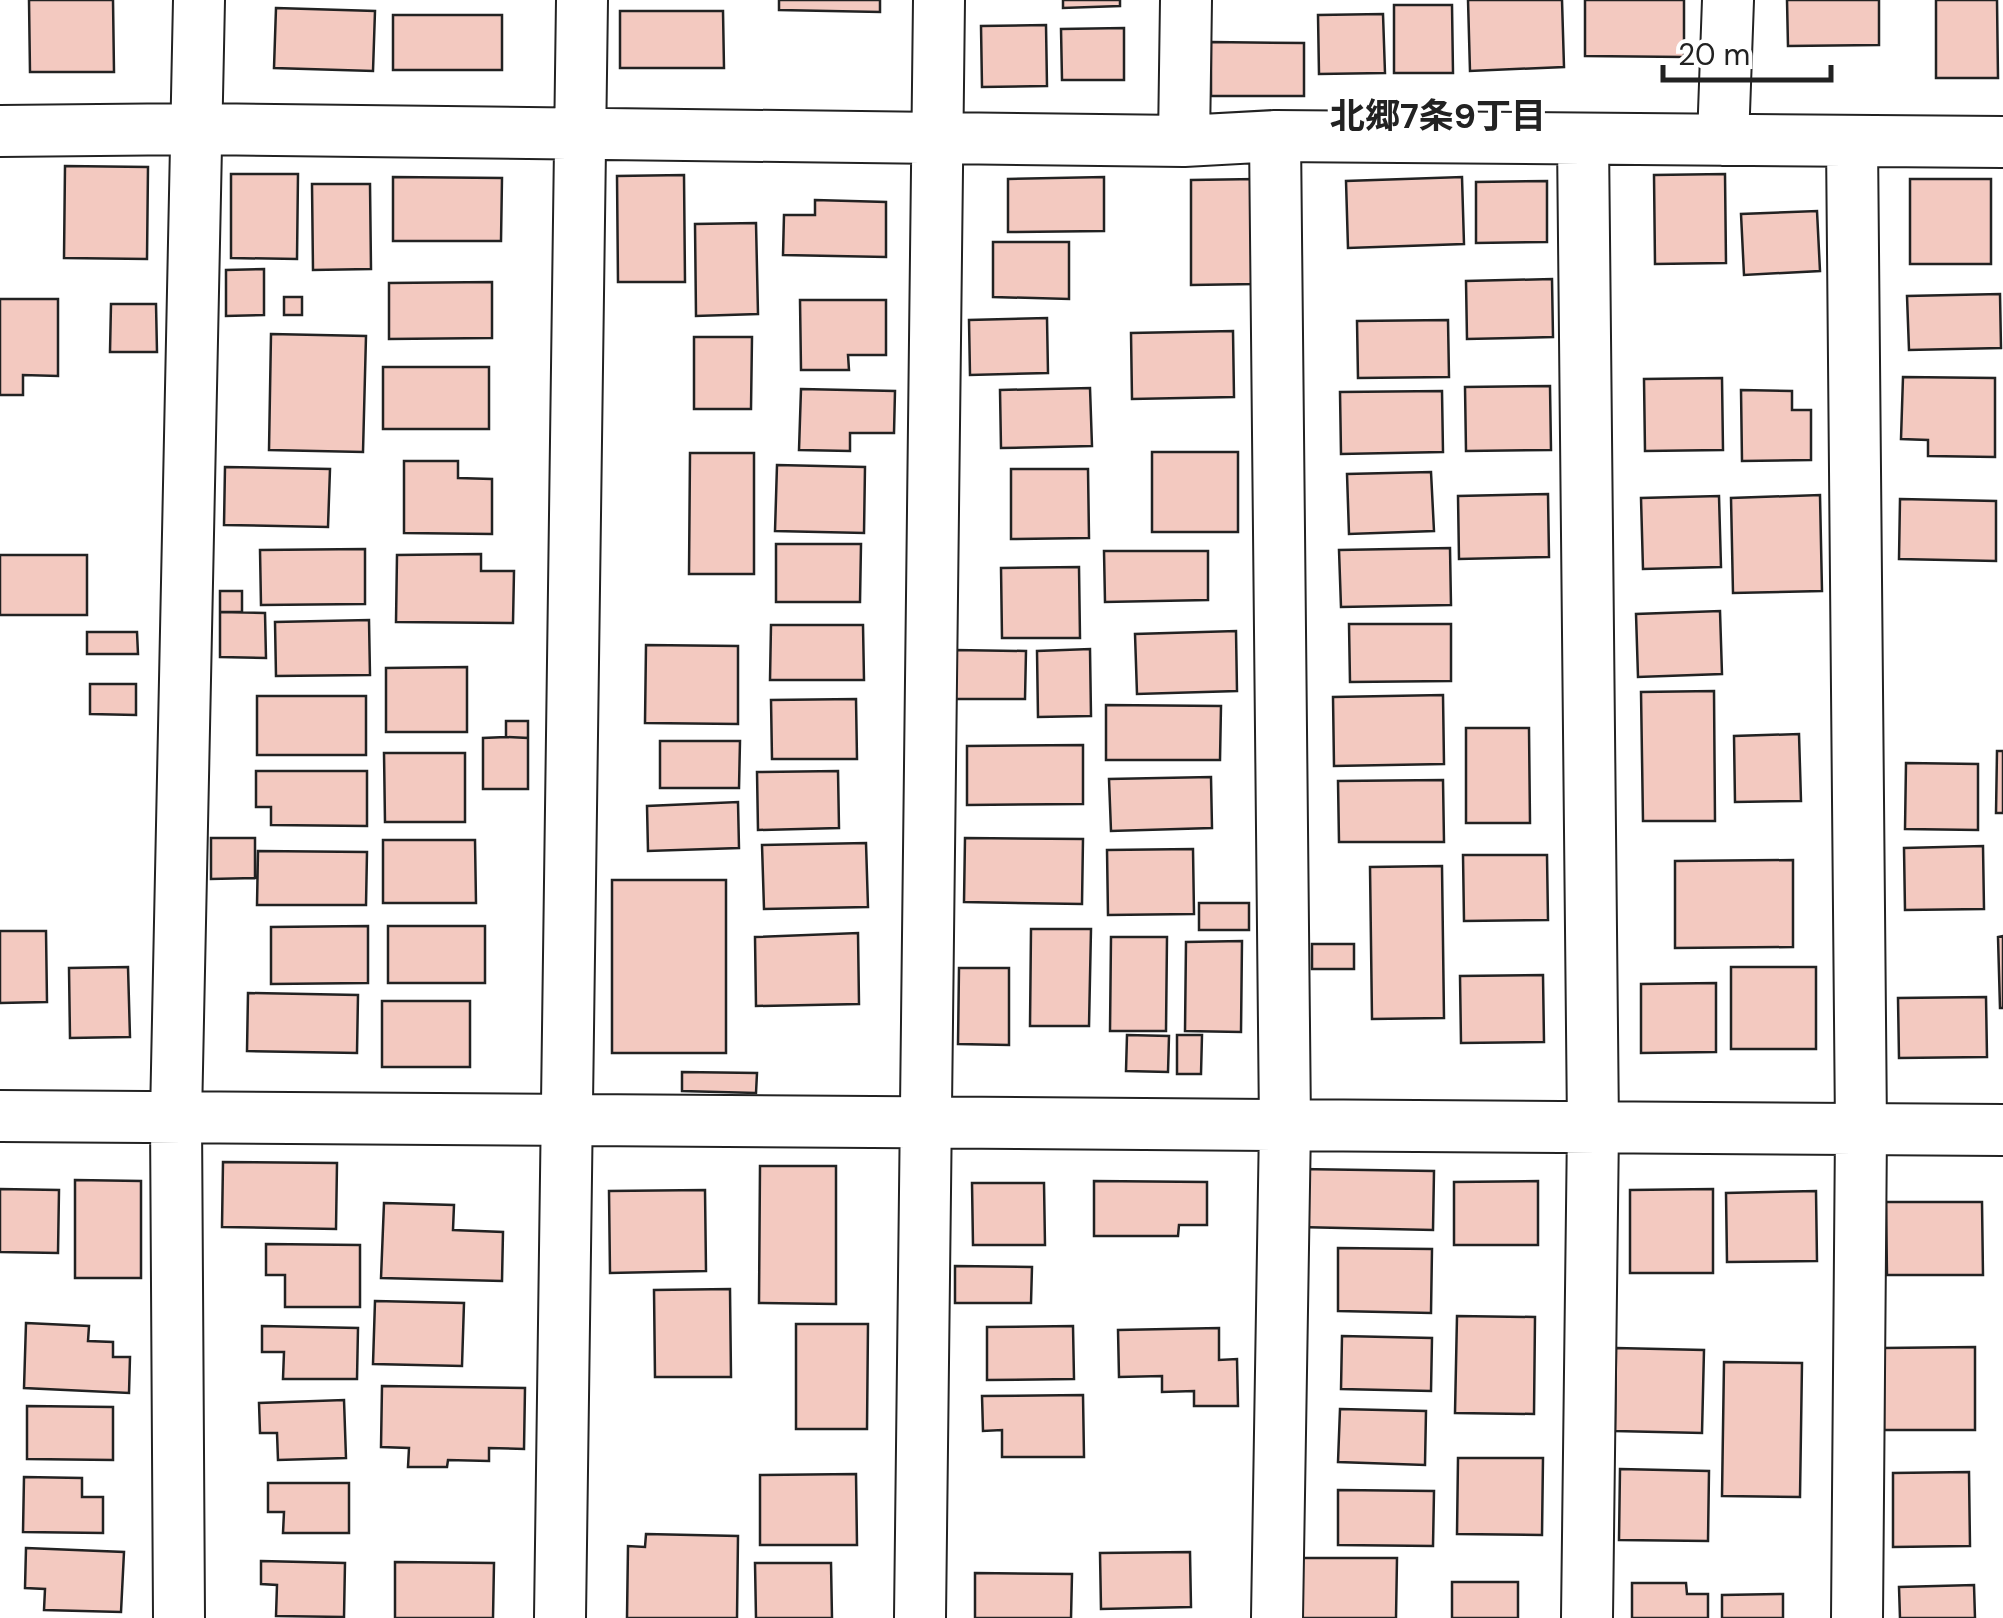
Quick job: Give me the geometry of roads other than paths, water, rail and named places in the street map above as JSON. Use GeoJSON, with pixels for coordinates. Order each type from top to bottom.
{"type":"FeatureCollection","features":[{"type":"Feature","properties":{"kind":"street"},"geometry":{"type":"LineString","coordinates":[[179,1618],[176,1118],[199,0]]}},
{"type":"Feature","properties":{"kind":"street"},"geometry":{"type":"LineString","coordinates":[[560,1618],[582,0]]}},
{"type":"Feature","properties":{"kind":"street"},"geometry":{"type":"LineString","coordinates":[[920,1618],[939,0]]}},
{"type":"Feature","properties":{"kind":"street"},"geometry":{"type":"LineString","coordinates":[[1184,141],[1186,0]]}},
{"type":"Feature","properties":{"kind":"street"},"geometry":{"type":"LineString","coordinates":[[1723,140],[1728,0]]}},
{"type":"Feature","properties":{"kind":"street"},"geometry":{"type":"LineString","coordinates":[[0,131],[197,129],[1184,141],[1275,136],[2003,142]]}},
{"type":"Feature","properties":{"kind":"street"},"geometry":{"type":"LineString","coordinates":[[1275,136],[1285,1125],[1277,1618]]}},
{"type":"Feature","properties":{"kind":"street"},"geometry":{"type":"LineString","coordinates":[[1583,139],[1592,1127],[1586,1618]]}},
{"type":"Feature","properties":{"kind":"street"},"geometry":{"type":"LineString","coordinates":[[1852,141],[1862,1129],[1857,1618]]}},
{"type":"Feature","properties":{"kind":"street"},"geometry":{"type":"LineString","coordinates":[[0,1116],[2003,1130]]}},
{"type":"Feature","properties":{"kind":"district","name":"北郷7条9丁目"},"geometry":{"type":"Point","coordinates":[1438,116]}}]}
